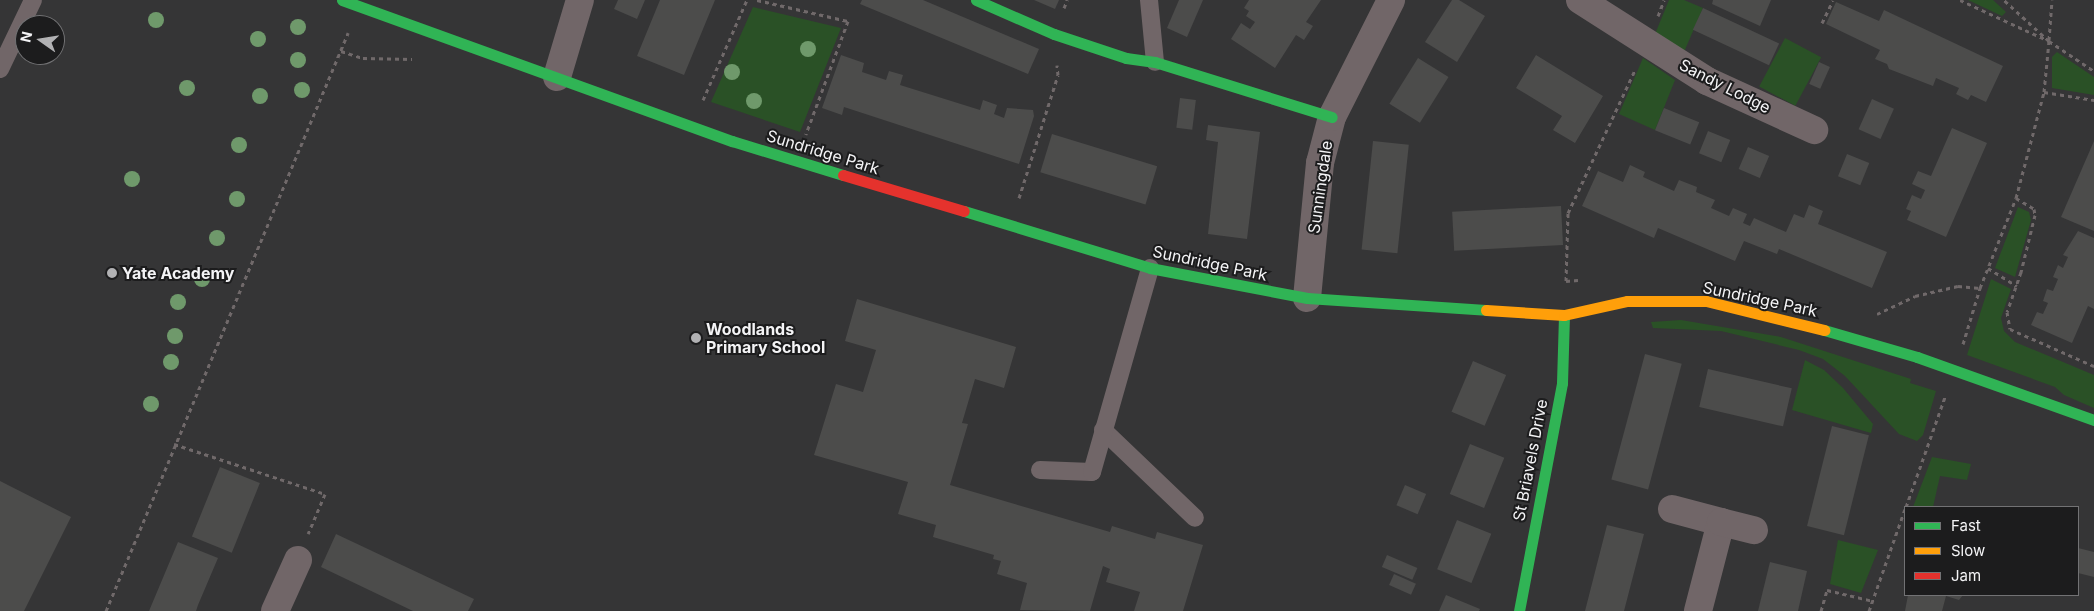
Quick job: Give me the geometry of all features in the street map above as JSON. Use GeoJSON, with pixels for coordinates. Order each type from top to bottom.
{"type":"FeatureCollection","features":[{"type":"Feature","properties":{"kind":"street"},"geometry":{"type":"LineString","coordinates":[[556,77],[580,0]]}},
{"type":"Feature","properties":{"kind":"street"},"geometry":{"type":"LineString","coordinates":[[976,0],[1054,34],[1126,58],[1155,62],[1332,117]]}},
{"type":"Feature","properties":{"kind":"street","name":"Sunningdale"},"geometry":{"type":"LineString","coordinates":[[1307,298],[1320,163],[1332,117],[1391,0]]}},
{"type":"Feature","properties":{"kind":"street","name":"Sandy Lodge"},"geometry":{"type":"LineString","coordinates":[[1580,0],[1619,10],[1647,43],[1707,81],[1814,130]]}},
{"type":"Feature","properties":{"kind":"street","name":"Sundridge Park"},"geometry":{"type":"LineString","coordinates":[[354,2],[692,126],[1010,227],[1150,268],[1307,298],[1564,315],[1627,301],[1706,301],[1803,324],[1917,358],[2094,420]]}},
{"type":"Feature","properties":{"kind":"street","name":"St Briavels Drive"},"geometry":{"type":"LineString","coordinates":[[1518,611],[1562,383],[1564,315]]}},
{"type":"Feature","properties":{"kind":"street"},"geometry":{"type":"LineString","coordinates":[[1672,509],[1754,530]]}},
{"type":"Feature","properties":{"kind":"street"},"geometry":{"type":"LineString","coordinates":[[1698,611],[1721,522]]}},
{"type":"Feature","properties":{"kind":"street"},"geometry":{"type":"LineString","coordinates":[[275,611],[298,560]]}},
{"type":"Feature","properties":{"kind":"lane"},"geometry":{"type":"LineString","coordinates":[[0,69],[33,0]]}},
{"type":"Feature","properties":{"kind":"lane"},"geometry":{"type":"LineString","coordinates":[[1149,0],[1155,62]]}},
{"type":"Feature","properties":{"kind":"lane"},"geometry":{"type":"LineString","coordinates":[[1040,470],[1092,472],[1150,268]]}},
{"type":"Feature","properties":{"kind":"lane"},"geometry":{"type":"LineString","coordinates":[[1103,430],[1195,518]]}},
{"type":"Feature","properties":{"kind":"path"},"geometry":{"type":"LineString","coordinates":[[692,126],[747,0]]}},
{"type":"Feature","properties":{"kind":"path"},"geometry":{"type":"LineString","coordinates":[[757,0],[848,21],[796,160]]}},
{"type":"Feature","properties":{"kind":"path"},"geometry":{"type":"LineString","coordinates":[[1010,227],[1058,75],[1054,34],[1067,0]]}},
{"type":"Feature","properties":{"kind":"path"},"geometry":{"type":"LineString","coordinates":[[1586,279],[1566,281],[1568,213],[1647,43],[1664,0]]}},
{"type":"Feature","properties":{"kind":"path"},"geometry":{"type":"LineString","coordinates":[[1822,23],[1833,0]]}},
{"type":"Feature","properties":{"kind":"path"},"geometry":{"type":"LineString","coordinates":[[1960,0],[2049,41]]}},
{"type":"Feature","properties":{"kind":"path"},"geometry":{"type":"LineString","coordinates":[[2004,0],[2049,41],[2094,71]]}},
{"type":"Feature","properties":{"kind":"path"},"geometry":{"type":"LineString","coordinates":[[1960,354],[1988,268],[2016,198],[2044,92],[2052,0]]}},
{"type":"Feature","properties":{"kind":"path"},"geometry":{"type":"LineString","coordinates":[[106,611],[354,2]]}},
{"type":"Feature","properties":{"kind":"path"},"geometry":{"type":"LineString","coordinates":[[2044,92],[2094,100]]}},
{"type":"Feature","properties":{"kind":"path"},"geometry":{"type":"LineString","coordinates":[[2016,198],[2034,209],[2035,215],[2007,312],[2010,329],[2094,366]]}},
{"type":"Feature","properties":{"kind":"path"},"geometry":{"type":"LineString","coordinates":[[1988,268],[2016,286]]}},
{"type":"Feature","properties":{"kind":"path"},"geometry":{"type":"LineString","coordinates":[[1907,506],[1946,392]]}},
{"type":"Feature","properties":{"kind":"path"},"geometry":{"type":"LineString","coordinates":[[174,444],[325,494],[298,560]]}},
{"type":"Feature","properties":{"kind":"path"},"geometry":{"type":"LineString","coordinates":[[1869,611],[1904,514]]}},
{"type":"Feature","properties":{"kind":"path"},"geometry":{"type":"LineString","coordinates":[[1821,611],[1827,590],[1873,601]]}},
{"type":"Feature","properties":{"kind":"green space"},"geometry":{"type":"Polygon","coordinates":[[[1669,0],[1684,0],[1703,8],[1684,52],[1655,34],[1669,0]]]}},
{"type":"Feature","properties":{"kind":"green space"},"geometry":{"type":"Polygon","coordinates":[[[1968,0],[1993,0],[2006,12],[2002,16],[1968,0]]]}},
{"type":"Feature","properties":{"kind":"green space"},"geometry":{"type":"Polygon","coordinates":[[[753,7],[841,28],[800,132],[711,102],[753,7]]]}},
{"type":"Feature","properties":{"kind":"green space"},"geometry":{"type":"Polygon","coordinates":[[[1785,38],[1821,57],[1795,106],[1759,87],[1785,38]]]}},
{"type":"Feature","properties":{"kind":"green space"},"geometry":{"type":"Polygon","coordinates":[[[2057,52],[2094,77],[2094,95],[2052,88],[2052,57],[2057,52]]]}},
{"type":"Feature","properties":{"kind":"green space"},"geometry":{"type":"Polygon","coordinates":[[[1643,58],[1675,80],[1655,130],[1619,114],[1643,58]]]}},
{"type":"Feature","properties":{"kind":"green space"},"geometry":{"type":"Polygon","coordinates":[[[2018,207],[2029,212],[2031,220],[2015,277],[1995,268],[2018,207]]]}},
{"type":"Feature","properties":{"kind":"green space"},"geometry":{"type":"Polygon","coordinates":[[[1991,279],[2011,289],[2001,318],[2004,331],[2015,342],[2094,375],[2094,408],[2064,395],[2055,387],[1967,355],[1991,279]]]}},
{"type":"Feature","properties":{"kind":"green space"},"geometry":{"type":"Polygon","coordinates":[[[1681,320],[1781,337],[1911,379],[1910,383],[1936,391],[1923,435],[1917,441],[1899,434],[1845,376],[1823,359],[1799,350],[1721,331],[1653,328],[1651,322],[1681,320]]]}},
{"type":"Feature","properties":{"kind":"green space"},"geometry":{"type":"Polygon","coordinates":[[[1805,360],[1824,370],[1843,388],[1873,424],[1871,433],[1792,410],[1805,360]]]}},
{"type":"Feature","properties":{"kind":"green space"},"geometry":{"type":"Polygon","coordinates":[[[1932,457],[1971,464],[1967,480],[1940,476],[1933,506],[1913,506],[1932,457]]]}},
{"type":"Feature","properties":{"kind":"green space"},"geometry":{"type":"Polygon","coordinates":[[[1838,540],[1878,550],[1861,593],[1830,584],[1838,540]]]}},
{"type":"Feature","properties":{"kind":"building"},"geometry":{"type":"Polygon","coordinates":[[[618,0],[645,0],[637,19],[614,9],[618,0]]]}},
{"type":"Feature","properties":{"kind":"building"},"geometry":{"type":"Polygon","coordinates":[[[660,0],[715,0],[684,75],[637,56],[660,0]]]}},
{"type":"Feature","properties":{"kind":"building"},"geometry":{"type":"Polygon","coordinates":[[[862,0],[923,0],[1039,49],[1028,74],[860,4],[862,0]]]}},
{"type":"Feature","properties":{"kind":"building"},"geometry":{"type":"Polygon","coordinates":[[[1034,0],[1059,0],[1055,9],[1034,0]]]}},
{"type":"Feature","properties":{"kind":"building"},"geometry":{"type":"Polygon","coordinates":[[[1179,0],[1203,0],[1187,37],[1167,28],[1179,0]]]}},
{"type":"Feature","properties":{"kind":"building"},"geometry":{"type":"Polygon","coordinates":[[[1249,0],[1321,0],[1306,22],[1313,26],[1304,40],[1296,35],[1275,68],[1231,39],[1241,23],[1250,29],[1255,22],[1246,16],[1249,11],[1244,8],[1249,0]]]}},
{"type":"Feature","properties":{"kind":"building"},"geometry":{"type":"Polygon","coordinates":[[[1452,0],[1459,0],[1485,16],[1457,62],[1425,42],[1452,0]]]}},
{"type":"Feature","properties":{"kind":"building"},"geometry":{"type":"Polygon","coordinates":[[[1713,0],[1771,0],[1760,26],[1712,4],[1713,0]]]}},
{"type":"Feature","properties":{"kind":"building"},"geometry":{"type":"Polygon","coordinates":[[[1836,2],[1879,21],[1884,10],[2003,66],[1986,102],[1971,95],[1968,100],[1956,94],[1959,88],[1936,78],[1933,86],[1889,69],[1887,64],[1875,59],[1880,50],[1826,24],[1836,2]]]}},
{"type":"Feature","properties":{"kind":"building"},"geometry":{"type":"Polygon","coordinates":[[[1703,8],[1779,43],[1769,65],[1693,30],[1703,8]]]}},
{"type":"Feature","properties":{"kind":"building"},"geometry":{"type":"Polygon","coordinates":[[[841,55],[864,63],[862,72],[886,80],[889,71],[903,75],[900,85],[980,110],[983,100],[997,105],[994,114],[1004,118],[1007,108],[1033,110],[1034,116],[1019,164],[844,107],[842,115],[822,108],[841,55]]]}},
{"type":"Feature","properties":{"kind":"building"},"geometry":{"type":"Polygon","coordinates":[[[1536,55],[1603,96],[1575,143],[1553,130],[1562,116],[1516,88],[1536,55]]]}},
{"type":"Feature","properties":{"kind":"building"},"geometry":{"type":"Polygon","coordinates":[[[1418,58],[1449,77],[1420,123],[1389,104],[1418,58]]]}},
{"type":"Feature","properties":{"kind":"building"},"geometry":{"type":"Polygon","coordinates":[[[1819,62],[1830,67],[1820,89],[1809,84],[1819,62]]]}},
{"type":"Feature","properties":{"kind":"building"},"geometry":{"type":"Polygon","coordinates":[[[1180,98],[1196,100],[1192,130],[1176,128],[1180,98]]]}},
{"type":"Feature","properties":{"kind":"building"},"geometry":{"type":"Polygon","coordinates":[[[1872,99],[1894,109],[1881,139],[1859,129],[1872,99]]]}},
{"type":"Feature","properties":{"kind":"building"},"geometry":{"type":"Polygon","coordinates":[[[1664,108],[1699,122],[1690,144],[1655,130],[1664,108]]]}},
{"type":"Feature","properties":{"kind":"building"},"geometry":{"type":"Polygon","coordinates":[[[1208,125],[1260,132],[1247,239],[1208,234],[1218,142],[1206,140],[1208,125]]]}},
{"type":"Feature","properties":{"kind":"building"},"geometry":{"type":"Polygon","coordinates":[[[1952,128],[1987,143],[1946,237],[1907,220],[1911,211],[1906,209],[1912,195],[1921,199],[1925,190],[1912,184],[1918,171],[1931,176],[1952,128]]]}},
{"type":"Feature","properties":{"kind":"building"},"geometry":{"type":"Polygon","coordinates":[[[1708,131],[1730,140],[1721,162],[1699,153],[1708,131]]]}},
{"type":"Feature","properties":{"kind":"building"},"geometry":{"type":"Polygon","coordinates":[[[1052,134],[1157,166],[1145,204],[1040,172],[1052,134]]]}},
{"type":"Feature","properties":{"kind":"building"},"geometry":{"type":"Polygon","coordinates":[[[1373,141],[1409,145],[1397,253],[1362,249],[1373,141]]]}},
{"type":"Feature","properties":{"kind":"building"},"geometry":{"type":"Polygon","coordinates":[[[2094,141],[2094,231],[2061,217],[2094,141]]]}},
{"type":"Feature","properties":{"kind":"building"},"geometry":{"type":"Polygon","coordinates":[[[1748,147],[1769,156],[1760,178],[1739,169],[1748,147]]]}},
{"type":"Feature","properties":{"kind":"building"},"geometry":{"type":"Polygon","coordinates":[[[1847,154],[1869,163],[1860,185],[1838,176],[1847,154]]]}},
{"type":"Feature","properties":{"kind":"building"},"geometry":{"type":"Polygon","coordinates":[[[1630,165],[1645,172],[1643,177],[1674,191],[1679,180],[1697,187],[1696,192],[1715,200],[1711,208],[1729,216],[1733,208],[1747,214],[1743,223],[1750,226],[1754,218],[1786,232],[1794,214],[1804,218],[1809,205],[1823,211],[1818,224],[1887,252],[1872,288],[1779,249],[1777,254],[1744,241],[1735,261],[1658,228],[1654,238],[1582,206],[1598,171],[1623,182],[1630,165]]]}},
{"type":"Feature","properties":{"kind":"building"},"geometry":{"type":"Polygon","coordinates":[[[1561,206],[1563,245],[1454,251],[1452,212],[1561,206]]]}},
{"type":"Feature","properties":{"kind":"building"},"geometry":{"type":"Polygon","coordinates":[[[2078,231],[2094,238],[2094,309],[2088,306],[2072,343],[2031,325],[2037,312],[2043,314],[2048,303],[2043,301],[2047,289],[2053,291],[2058,279],[2053,277],[2058,265],[2063,268],[2068,257],[2063,255],[2078,231]]]}},
{"type":"Feature","properties":{"kind":"building"},"geometry":{"type":"Polygon","coordinates":[[[857,299],[1016,347],[1004,388],[975,379],[962,423],[968,424],[950,485],[1110,532],[1112,526],[1155,539],[1157,532],[1203,545],[1183,611],[1134,611],[1140,592],[1106,582],[1110,569],[1103,566],[1090,611],[1020,610],[1027,583],[997,574],[1001,561],[993,559],[994,555],[933,537],[936,525],[898,514],[908,482],[814,455],[836,384],[863,392],[876,350],[845,341],[857,299]]]}},
{"type":"Feature","properties":{"kind":"building"},"geometry":{"type":"Polygon","coordinates":[[[1645,354],[1682,364],[1648,489],[1611,480],[1645,354]]]}},
{"type":"Feature","properties":{"kind":"building"},"geometry":{"type":"Polygon","coordinates":[[[1473,361],[1506,375],[1485,426],[1452,412],[1473,361]]]}},
{"type":"Feature","properties":{"kind":"building"},"geometry":{"type":"Polygon","coordinates":[[[1708,369],[1792,388],[1783,426],[1699,407],[1708,369]]]}},
{"type":"Feature","properties":{"kind":"building"},"geometry":{"type":"Polygon","coordinates":[[[1832,426],[1869,435],[1844,535],[1807,526],[1832,426]]]}},
{"type":"Feature","properties":{"kind":"building"},"geometry":{"type":"Polygon","coordinates":[[[1470,444],[1504,458],[1484,508],[1450,494],[1470,444]]]}},
{"type":"Feature","properties":{"kind":"building"},"geometry":{"type":"Polygon","coordinates":[[[220,467],[260,483],[232,553],[192,537],[220,467]]]}},
{"type":"Feature","properties":{"kind":"building"},"geometry":{"type":"Polygon","coordinates":[[[0,481],[71,517],[24,611],[0,611],[0,481]]]}},
{"type":"Feature","properties":{"kind":"building"},"geometry":{"type":"Polygon","coordinates":[[[1405,485],[1426,494],[1418,514],[1396,505],[1405,485]]]}},
{"type":"Feature","properties":{"kind":"building"},"geometry":{"type":"Polygon","coordinates":[[[1457,520],[1491,534],[1471,583],[1437,569],[1457,520]]]}},
{"type":"Feature","properties":{"kind":"building"},"geometry":{"type":"Polygon","coordinates":[[[1607,525],[1644,534],[1624,611],[1585,611],[1607,525]]]}},
{"type":"Feature","properties":{"kind":"building"},"geometry":{"type":"Polygon","coordinates":[[[336,534],[474,599],[468,611],[413,611],[321,567],[336,534]]]}},
{"type":"Feature","properties":{"kind":"building"},"geometry":{"type":"Polygon","coordinates":[[[178,542],[218,558],[196,611],[149,611],[178,542]]]}},
{"type":"Feature","properties":{"kind":"building"},"geometry":{"type":"Polygon","coordinates":[[[2079,548],[2094,552],[2094,577],[2079,573],[2079,548]]]}},
{"type":"Feature","properties":{"kind":"building"},"geometry":{"type":"Polygon","coordinates":[[[1387,555],[1417,568],[1412,580],[1382,567],[1387,555]]]}},
{"type":"Feature","properties":{"kind":"building"},"geometry":{"type":"Polygon","coordinates":[[[1770,562],[1807,571],[1798,611],[1758,611],[1770,562]]]}},
{"type":"Feature","properties":{"kind":"building"},"geometry":{"type":"Polygon","coordinates":[[[1394,574],[1416,584],[1411,595],[1389,585],[1394,574]]]}},
{"type":"Feature","properties":{"kind":"building"},"geometry":{"type":"Polygon","coordinates":[[[1446,595],[1480,609],[1479,611],[1439,611],[1446,595]]]}},
{"type":"Feature","properties":{"kind":"building"},"geometry":{"type":"Polygon","coordinates":[[[1908,596],[1946,596],[1942,611],[1905,611],[1908,596]]]}},
{"type":"Feature","properties":{"kind":"building"},"geometry":{"type":"Polygon","coordinates":[[[1946,596],[1962,596],[1959,600],[1946,596]]]}},
{"type":"Feature","properties":{"kind":"traffic: fast"},"geometry":{"type":"LineString","coordinates":[[342,0],[732,141],[843,175]]}},
{"type":"Feature","properties":{"kind":"traffic: fast"},"geometry":{"type":"LineString","coordinates":[[976,0],[1054,34],[1126,58],[1155,62],[1332,117]]}},
{"type":"Feature","properties":{"kind":"traffic: fast"},"geometry":{"type":"LineString","coordinates":[[964,211],[1150,268],[1307,298],[1486,310]]}},
{"type":"Feature","properties":{"kind":"traffic: fast"},"geometry":{"type":"LineString","coordinates":[[1519,611],[1562,383],[1564,315]]}},
{"type":"Feature","properties":{"kind":"traffic: fast"},"geometry":{"type":"LineString","coordinates":[[1824,330],[1917,357],[2094,420]]}},
{"type":"Feature","properties":{"kind":"traffic: slow"},"geometry":{"type":"LineString","coordinates":[[1486,310],[1564,315],[1627,301],[1706,301],[1824,330]]}},
{"type":"Feature","properties":{"kind":"traffic: jam"},"geometry":{"type":"LineString","coordinates":[[843,175],[964,211]]}},
{"type":"Feature","properties":{"kind":"place","name":"Yate Academy"},"geometry":{"type":"Point","coordinates":[112,273]}},
{"type":"Feature","properties":{"kind":"place","name":"Woodlands Primary School"},"geometry":{"type":"Point","coordinates":[696,338]}}]}
